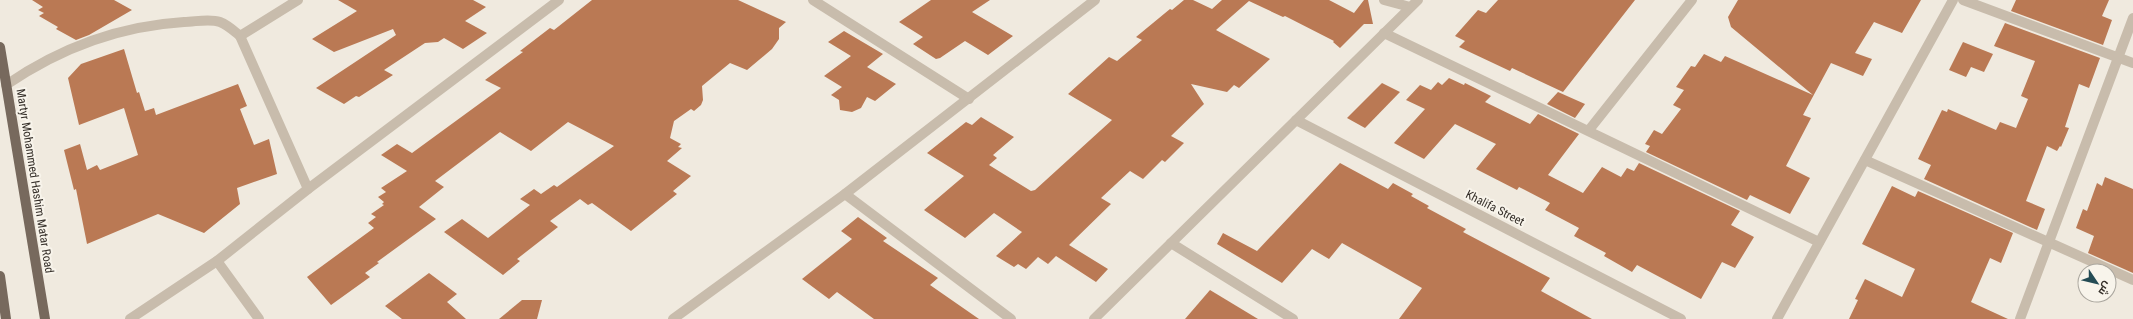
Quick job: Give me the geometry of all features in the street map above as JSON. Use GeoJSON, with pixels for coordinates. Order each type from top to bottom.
{"type":"FeatureCollection","features":[{"type":"Feature","properties":{"kind":"main road","name":"Martyr Mohammed Hashim Matar Road"},"geometry":{"type":"LineString","coordinates":[[0,47],[45,319]]}},
{"type":"Feature","properties":{"kind":"main road"},"geometry":{"type":"LineString","coordinates":[[0,276],[6,319]]}},
{"type":"Feature","properties":{"kind":"street"},"geometry":{"type":"LineString","coordinates":[[240,36],[298,0]]}},
{"type":"Feature","properties":{"kind":"street"},"geometry":{"type":"LineString","coordinates":[[130,319],[217,261],[308,189],[559,0]]}},
{"type":"Feature","properties":{"kind":"street"},"geometry":{"type":"LineString","coordinates":[[813,0],[969,100]]}},
{"type":"Feature","properties":{"kind":"street"},"geometry":{"type":"LineString","coordinates":[[673,319],[845,194],[969,100],[1095,0]]}},
{"type":"Feature","properties":{"kind":"street"},"geometry":{"type":"LineString","coordinates":[[1384,0],[1414,4]]}},
{"type":"Feature","properties":{"kind":"street"},"geometry":{"type":"LineString","coordinates":[[1589,130],[1692,0]]}},
{"type":"Feature","properties":{"kind":"street"},"geometry":{"type":"LineString","coordinates":[[1777,319],[1953,0]]}},
{"type":"Feature","properties":{"kind":"street"},"geometry":{"type":"LineString","coordinates":[[1963,0],[2133,63]]}},
{"type":"Feature","properties":{"kind":"street"},"geometry":{"type":"LineString","coordinates":[[1094,319],[1414,4]]}},
{"type":"Feature","properties":{"kind":"street"},"geometry":{"type":"LineString","coordinates":[[2020,319],[2133,18]]}},
{"type":"Feature","properties":{"kind":"street"},"geometry":{"type":"LineString","coordinates":[[6,85],[21,74],[69,48],[108,33],[134,26],[165,22],[220,22],[240,36],[308,189]]}},
{"type":"Feature","properties":{"kind":"street"},"geometry":{"type":"LineString","coordinates":[[1384,33],[1589,130],[1819,242]]}},
{"type":"Feature","properties":{"kind":"street","name":"Khalifa Street"},"geometry":{"type":"LineString","coordinates":[[1296,120],[1666,315],[1681,319]]}},
{"type":"Feature","properties":{"kind":"street"},"geometry":{"type":"LineString","coordinates":[[1865,160],[2133,280]]}},
{"type":"Feature","properties":{"kind":"street"},"geometry":{"type":"LineString","coordinates":[[845,194],[1011,319]]}},
{"type":"Feature","properties":{"kind":"street"},"geometry":{"type":"LineString","coordinates":[[1172,243],[1293,319]]}},
{"type":"Feature","properties":{"kind":"street"},"geometry":{"type":"LineString","coordinates":[[217,261],[259,319]]}},
{"type":"Feature","properties":{"kind":"building"},"geometry":{"type":"Polygon","coordinates":[[[32,0],[114,0],[132,10],[89,35],[76,40],[56,29],[58,27],[39,16],[44,13],[38,10],[43,7],[32,0]]]}},
{"type":"Feature","properties":{"kind":"building"},"geometry":{"type":"Polygon","coordinates":[[[338,0],[473,0],[486,7],[465,21],[487,33],[463,49],[444,38],[438,42],[425,43],[384,70],[393,75],[359,97],[356,96],[344,104],[316,88],[396,35],[393,29],[334,52],[312,39],[357,11],[338,0]]]}},
{"type":"Feature","properties":{"kind":"building"},"geometry":{"type":"Polygon","coordinates":[[[592,0],[738,0],[786,22],[779,28],[779,39],[772,49],[747,70],[730,63],[702,86],[703,100],[701,105],[694,111],[691,109],[674,121],[670,138],[681,144],[678,147],[682,148],[667,161],[691,176],[673,191],[677,194],[631,231],[592,203],[588,205],[580,199],[550,221],[558,227],[517,259],[520,261],[503,275],[444,232],[462,219],[488,238],[530,205],[520,199],[534,189],[541,194],[554,185],[557,187],[614,146],[568,122],[531,151],[500,132],[435,181],[444,187],[419,207],[436,219],[377,262],[379,263],[365,273],[370,277],[331,305],[307,277],[374,228],[368,223],[376,217],[371,214],[384,205],[382,204],[384,202],[378,197],[386,192],[381,188],[407,171],[381,155],[397,144],[412,153],[501,88],[485,80],[523,52],[520,51],[550,28],[554,30],[592,0]]]}},
{"type":"Feature","properties":{"kind":"building"},"geometry":{"type":"Polygon","coordinates":[[[931,0],[990,0],[972,12],[1013,36],[988,55],[965,41],[940,58],[936,59],[913,44],[923,37],[899,22],[931,0]]]}},
{"type":"Feature","properties":{"kind":"building"},"geometry":{"type":"Polygon","coordinates":[[[1184,0],[1193,0],[1212,9],[1222,0],[1329,0],[1354,13],[1364,0],[1368,0],[1373,24],[1364,24],[1340,48],[1333,42],[1334,41],[1285,16],[1283,17],[1249,1],[1216,30],[1270,59],[1239,88],[1234,85],[1227,92],[1191,84],[1204,104],[1171,136],[1184,143],[1165,162],[1162,160],[1143,179],[1130,171],[1101,198],[1111,204],[1069,245],[1108,269],[1096,282],[1056,256],[1048,264],[1038,257],[1026,269],[1018,264],[1014,267],[996,256],[1022,232],[994,213],[965,238],[924,210],[964,176],[927,153],[966,122],[972,125],[981,117],[1014,137],[993,155],[997,158],[989,165],[1031,191],[1035,190],[1112,120],[1068,94],[1109,57],[1117,61],[1142,40],[1136,37],[1170,9],[1172,10],[1184,0]]]}},
{"type":"Feature","properties":{"kind":"building"},"geometry":{"type":"Polygon","coordinates":[[[1498,0],[1635,0],[1563,92],[1512,68],[1510,71],[1459,47],[1465,41],[1455,36],[1478,10],[1486,13],[1498,0]]]}},
{"type":"Feature","properties":{"kind":"building"},"geometry":{"type":"Polygon","coordinates":[[[1738,0],[1921,0],[1902,33],[1874,22],[1855,53],[1872,59],[1863,76],[1831,63],[1803,115],[1811,118],[1786,166],[1810,178],[1790,214],[1750,195],[1747,200],[1646,152],[1650,146],[1645,144],[1654,130],[1662,134],[1681,109],[1673,105],[1684,90],[1676,87],[1691,66],[1695,67],[1704,54],[1721,62],[1725,56],[1813,95],[1731,27],[1728,17],[1738,0]]]}},
{"type":"Feature","properties":{"kind":"building"},"geometry":{"type":"Polygon","coordinates":[[[2016,0],[2109,0],[2102,16],[2112,20],[2103,45],[2011,11],[2016,0]]]}},
{"type":"Feature","properties":{"kind":"building"},"geometry":{"type":"Polygon","coordinates":[[[2005,23],[2100,58],[2089,88],[2079,84],[2065,127],[2069,128],[2061,147],[2060,146],[2057,151],[2047,146],[2026,201],[2045,209],[2037,230],[1924,179],[1931,165],[1918,159],[1942,110],[1947,112],[1948,109],[1996,130],[2000,122],[2016,128],[2028,99],[2021,96],[2035,61],[1994,46],[2005,23]]]}},
{"type":"Feature","properties":{"kind":"building"},"geometry":{"type":"Polygon","coordinates":[[[844,31],[883,54],[867,67],[896,84],[875,101],[867,97],[861,108],[852,112],[840,110],[839,100],[831,95],[842,87],[824,76],[851,56],[828,42],[844,31]]]}},
{"type":"Feature","properties":{"kind":"building"},"geometry":{"type":"Polygon","coordinates":[[[1963,42],[1993,54],[1984,72],[1971,67],[1966,77],[1949,70],[1963,42]]]}},
{"type":"Feature","properties":{"kind":"building"},"geometry":{"type":"Polygon","coordinates":[[[124,49],[137,93],[139,92],[145,111],[154,108],[156,115],[238,84],[247,106],[240,109],[254,145],[269,139],[277,174],[237,188],[240,204],[204,233],[158,214],[87,244],[76,189],[74,190],[64,150],[80,144],[87,170],[97,165],[100,170],[138,155],[124,108],[79,125],[68,78],[81,64],[124,49]]]}},
{"type":"Feature","properties":{"kind":"building"},"geometry":{"type":"Polygon","coordinates":[[[1449,78],[1464,85],[1465,83],[1491,96],[1485,102],[1530,124],[1538,114],[1579,134],[1548,175],[1583,193],[1602,167],[1621,177],[1627,168],[1634,171],[1639,163],[1740,211],[1731,225],[1754,237],[1735,268],[1722,262],[1701,299],[1637,265],[1632,272],[1604,256],[1606,253],[1574,236],[1579,228],[1545,210],[1550,203],[1519,187],[1517,190],[1476,169],[1496,144],[1455,124],[1424,159],[1394,143],[1425,109],[1406,100],[1420,85],[1431,90],[1438,82],[1442,85],[1449,78]]]}},
{"type":"Feature","properties":{"kind":"building"},"geometry":{"type":"Polygon","coordinates":[[[1382,83],[1400,92],[1365,128],[1347,118],[1382,83]]]}},
{"type":"Feature","properties":{"kind":"building"},"geometry":{"type":"Polygon","coordinates":[[[1558,92],[1585,104],[1575,118],[1547,104],[1558,92]]]}},
{"type":"Feature","properties":{"kind":"building"},"geometry":{"type":"Polygon","coordinates":[[[1340,163],[1388,189],[1393,183],[1413,194],[1411,196],[1429,206],[1427,208],[1466,229],[1463,232],[1550,278],[1541,291],[1592,319],[1399,319],[1422,288],[1342,243],[1329,259],[1312,249],[1282,283],[1217,244],[1223,233],[1257,251],[1340,163]]]}},
{"type":"Feature","properties":{"kind":"building"},"geometry":{"type":"Polygon","coordinates":[[[2105,177],[2133,189],[2133,273],[2117,266],[2117,263],[2110,263],[2088,253],[2094,236],[2076,228],[2083,209],[2087,211],[2097,183],[2102,186],[2105,177]]]}},
{"type":"Feature","properties":{"kind":"building"},"geometry":{"type":"Polygon","coordinates":[[[1892,186],[1915,197],[1918,191],[2013,233],[2001,263],[1990,258],[1971,302],[2008,319],[1849,319],[1858,300],[1855,299],[1865,279],[1902,297],[1915,269],[1862,244],[1892,186]]]}},
{"type":"Feature","properties":{"kind":"building"},"geometry":{"type":"Polygon","coordinates":[[[858,217],[887,238],[883,241],[938,278],[930,285],[979,319],[874,319],[837,292],[829,299],[802,279],[852,239],[841,231],[858,217]]]}},
{"type":"Feature","properties":{"kind":"building"},"geometry":{"type":"Polygon","coordinates":[[[429,273],[457,294],[447,302],[466,319],[402,319],[385,306],[429,273]]]}},
{"type":"Feature","properties":{"kind":"building"},"geometry":{"type":"Polygon","coordinates":[[[1210,290],[1258,319],[1185,319],[1210,290]]]}},
{"type":"Feature","properties":{"kind":"building"},"geometry":{"type":"Polygon","coordinates":[[[522,300],[542,300],[537,319],[499,319],[522,300]]]}}]}
